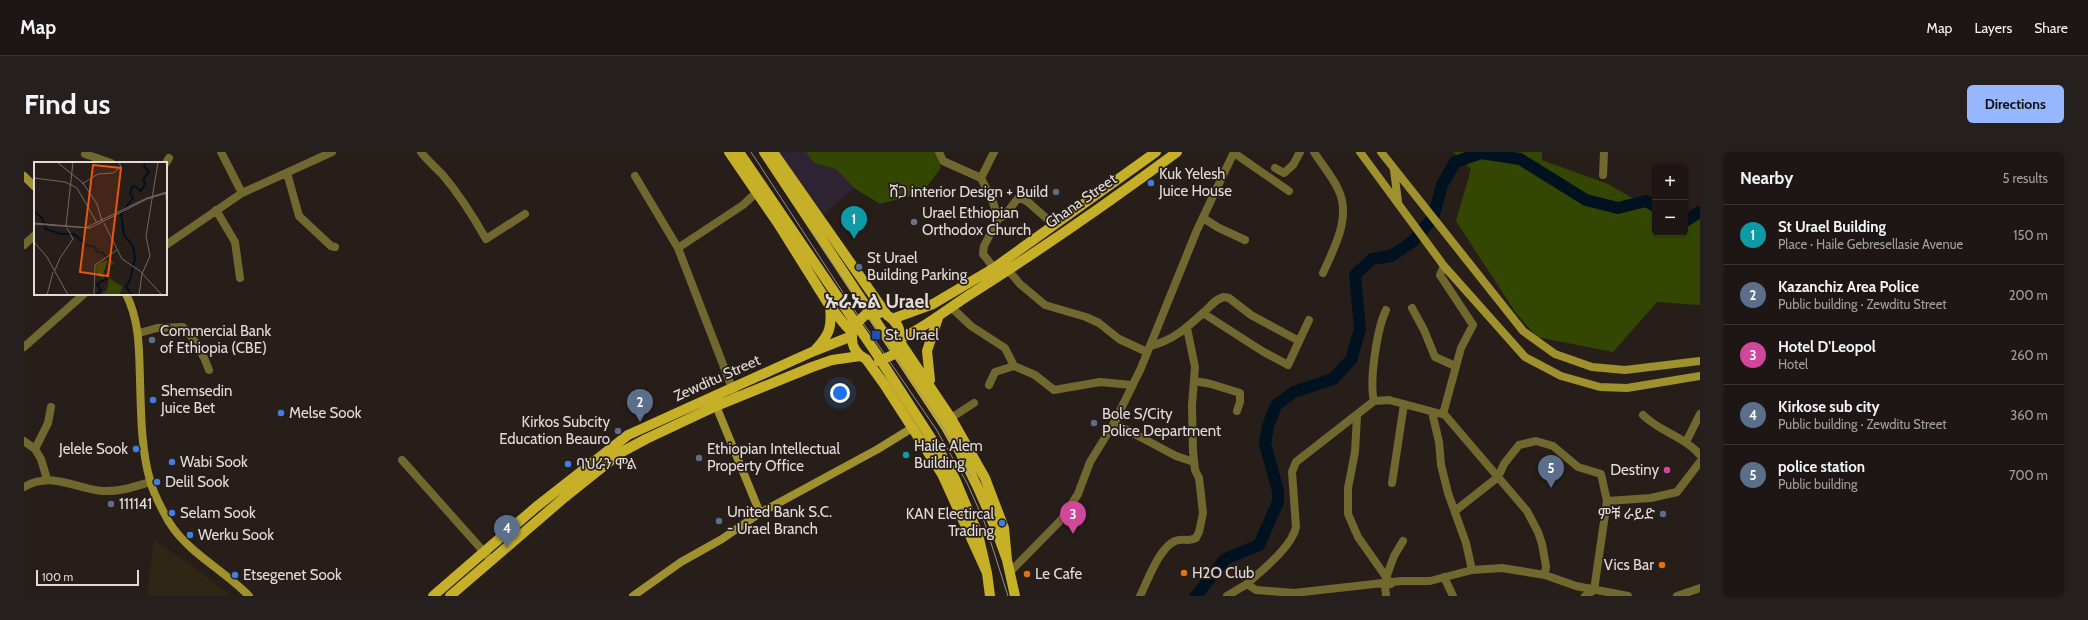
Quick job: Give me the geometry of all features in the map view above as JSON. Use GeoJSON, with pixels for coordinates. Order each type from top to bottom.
{"type":"FeatureCollection","features":[{"type":"Feature","properties":{"kind":"main road"},"geometry":{"type":"LineString","coordinates":[[729,152],[757,192],[829,305],[845,326],[853,331]]}},
{"type":"Feature","properties":{"kind":"main road"},"geometry":{"type":"LineString","coordinates":[[739,152],[876,353],[940,452],[955,479],[978,534],[987,572],[990,596]]}},
{"type":"Feature","properties":{"kind":"main road"},"geometry":{"type":"LineString","coordinates":[[764,152],[946,427],[971,469],[986,502],[1007,560],[1015,596]]}},
{"type":"Feature","properties":{"kind":"main road"},"geometry":{"type":"LineString","coordinates":[[773,152],[886,315],[900,331],[900,343],[895,354],[879,361],[863,358]]}},
{"type":"Feature","properties":{"kind":"main road","name":"Ghana Street"},"geometry":{"type":"LineString","coordinates":[[886,315],[933,304],[994,268],[1156,152]]}},
{"type":"Feature","properties":{"kind":"main road","name":"Ghana Street"},"geometry":{"type":"LineString","coordinates":[[900,343],[938,318],[951,307],[1008,270],[1177,152]]}},
{"type":"Feature","properties":{"kind":"main road"},"geometry":{"type":"LineString","coordinates":[[1360,152],[1444,266],[1526,357],[1561,376],[1600,387],[1627,388],[1700,376]]}},
{"type":"Feature","properties":{"kind":"main road"},"geometry":{"type":"LineString","coordinates":[[1380,152],[1523,331],[1555,354],[1592,367],[1625,370],[1700,361]]}},
{"type":"Feature","properties":{"kind":"main road"},"geometry":{"type":"LineString","coordinates":[[1394,169],[1399,204]]}},
{"type":"Feature","properties":{"kind":"main road"},"geometry":{"type":"LineString","coordinates":[[24,176],[34,186]]}},
{"type":"Feature","properties":{"kind":"main road"},"geometry":{"type":"LineString","coordinates":[[126,295],[139,333],[141,399],[147,468],[150,482],[169,522],[194,550],[226,574],[249,596]]}},
{"type":"Feature","properties":{"kind":"main road"},"geometry":{"type":"LineString","coordinates":[[814,351],[823,341],[830,328],[832,321],[829,305]]}},
{"type":"Feature","properties":{"kind":"main road"},"geometry":{"type":"LineString","coordinates":[[886,315],[865,315],[853,331],[856,350],[884,384],[942,474],[987,572]]}},
{"type":"Feature","properties":{"kind":"main road"},"geometry":{"type":"LineString","coordinates":[[931,386],[927,365],[927,351],[938,318]]}},
{"type":"Feature","properties":{"kind":"main road","name":"Zewditu Street"},"geometry":{"type":"LineString","coordinates":[[434,596],[536,507],[628,436],[734,393],[853,331]]}},
{"type":"Feature","properties":{"kind":"main road"},"geometry":{"type":"LineString","coordinates":[[900,343],[931,386],[972,452],[994,501],[1006,540],[1007,560]]}},
{"type":"Feature","properties":{"kind":"main road","name":"Zewditu Street"},"geometry":{"type":"LineString","coordinates":[[734,393],[824,362],[863,358]]}},
{"type":"Feature","properties":{"kind":"main road"},"geometry":{"type":"LineString","coordinates":[[714,402],[760,513]]}},
{"type":"Feature","properties":{"kind":"main road","name":"Zewditu Street"},"geometry":{"type":"LineString","coordinates":[[450,596],[565,497],[620,453],[714,402]]}},
{"type":"Feature","properties":{"kind":"main road"},"geometry":{"type":"LineString","coordinates":[[633,596],[682,562],[760,513],[878,449],[912,428]]}},
{"type":"Feature","properties":{"kind":"street"},"geometry":{"type":"LineString","coordinates":[[221,152],[242,193]]}},
{"type":"Feature","properties":{"kind":"street"},"geometry":{"type":"LineString","coordinates":[[421,152],[442,174],[466,206],[486,239],[525,214]]}},
{"type":"Feature","properties":{"kind":"street"},"geometry":{"type":"LineString","coordinates":[[939,152],[943,161],[981,178],[993,202],[998,219]]}},
{"type":"Feature","properties":{"kind":"street"},"geometry":{"type":"LineString","coordinates":[[981,178],[994,152]]}},
{"type":"Feature","properties":{"kind":"street"},"geometry":{"type":"LineString","coordinates":[[1010,572],[1042,542],[1065,515],[1078,494],[1097,449],[1114,423],[1149,349],[1203,218],[1234,152],[1289,191]]}},
{"type":"Feature","properties":{"kind":"street"},"geometry":{"type":"LineString","coordinates":[[1275,168],[1284,173],[1293,165],[1300,152]]}},
{"type":"Feature","properties":{"kind":"street"},"geometry":{"type":"LineString","coordinates":[[1314,152],[1338,188],[1342,217],[1337,243],[1323,273]]}},
{"type":"Feature","properties":{"kind":"street"},"geometry":{"type":"LineString","coordinates":[[1603,175],[1604,152]]}},
{"type":"Feature","properties":{"kind":"street"},"geometry":{"type":"LineString","coordinates":[[85,153],[108,162]]}},
{"type":"Feature","properties":{"kind":"street"},"geometry":{"type":"LineString","coordinates":[[167,244],[242,193],[287,174],[329,153]]}},
{"type":"Feature","properties":{"kind":"street"},"geometry":{"type":"LineString","coordinates":[[287,174],[299,216],[331,246],[335,247]]}},
{"type":"Feature","properties":{"kind":"street"},"geometry":{"type":"LineString","coordinates":[[635,176],[678,248],[734,393]]}},
{"type":"Feature","properties":{"kind":"street"},"geometry":{"type":"LineString","coordinates":[[678,248],[743,205],[757,192]]}},
{"type":"Feature","properties":{"kind":"street"},"geometry":{"type":"LineString","coordinates":[[994,268],[984,257],[983,252],[987,238],[998,219],[1005,216],[1019,197],[1028,202],[1054,225]]}},
{"type":"Feature","properties":{"kind":"street"},"geometry":{"type":"LineString","coordinates":[[216,210],[235,242],[240,278]]}},
{"type":"Feature","properties":{"kind":"street"},"geometry":{"type":"LineString","coordinates":[[1203,218],[1219,228],[1245,240]]}},
{"type":"Feature","properties":{"kind":"street"},"geometry":{"type":"LineString","coordinates":[[24,245],[34,236]]}},
{"type":"Feature","properties":{"kind":"street"},"geometry":{"type":"LineString","coordinates":[[1443,414],[1461,348],[1473,325],[1440,275],[1444,266]]}},
{"type":"Feature","properties":{"kind":"street"},"geometry":{"type":"LineString","coordinates":[[1008,270],[1020,284],[1044,305],[1086,317],[1099,323],[1119,339],[1149,349],[1187,328],[1218,298],[1229,298],[1251,315],[1299,341]]}},
{"type":"Feature","properties":{"kind":"street"},"geometry":{"type":"LineString","coordinates":[[24,347],[83,295]]}},
{"type":"Feature","properties":{"kind":"street"},"geometry":{"type":"LineString","coordinates":[[951,307],[970,326],[1005,348],[1014,366],[1035,375],[1054,390],[1100,382],[1132,385]]}},
{"type":"Feature","properties":{"kind":"street"},"geometry":{"type":"LineString","coordinates":[[1412,308],[1424,330],[1434,357],[1455,366]]}},
{"type":"Feature","properties":{"kind":"street"},"geometry":{"type":"LineString","coordinates":[[1374,401],[1372,380],[1379,330],[1386,310]]}},
{"type":"Feature","properties":{"kind":"street"},"geometry":{"type":"LineString","coordinates":[[1204,313],[1262,351],[1288,365],[1309,320]]}},
{"type":"Feature","properties":{"kind":"street"},"geometry":{"type":"LineString","coordinates":[[139,333],[157,328],[182,327],[189,333],[209,370]]}},
{"type":"Feature","properties":{"kind":"street"},"geometry":{"type":"LineString","coordinates":[[1140,596],[1160,555],[1170,544],[1177,540],[1192,541],[1200,532],[1203,513],[1194,462],[1192,405],[1195,381],[1193,353],[1187,328]]}},
{"type":"Feature","properties":{"kind":"street"},"geometry":{"type":"LineString","coordinates":[[988,385],[995,372],[1014,366]]}},
{"type":"Feature","properties":{"kind":"street"},"geometry":{"type":"LineString","coordinates":[[1195,381],[1211,384],[1240,393],[1240,402],[1237,411]]}},
{"type":"Feature","properties":{"kind":"street"},"geometry":{"type":"LineString","coordinates":[[1227,596],[1247,584],[1287,544],[1295,533],[1296,527],[1292,472],[1296,462],[1374,401],[1389,400],[1443,414],[1527,511],[1538,532],[1545,555],[1545,575]]}},
{"type":"Feature","properties":{"kind":"street"},"geometry":{"type":"LineString","coordinates":[[951,418],[974,403]]}},
{"type":"Feature","properties":{"kind":"street"},"geometry":{"type":"LineString","coordinates":[[1392,483],[1404,404]]}},
{"type":"Feature","properties":{"kind":"street"},"geometry":{"type":"LineString","coordinates":[[35,449],[48,423],[51,407]]}},
{"type":"Feature","properties":{"kind":"street"},"geometry":{"type":"LineString","coordinates":[[1432,412],[1439,442],[1441,464],[1448,493],[1456,511],[1466,543],[1472,570]]}},
{"type":"Feature","properties":{"kind":"street"},"geometry":{"type":"LineString","coordinates":[[1686,442],[1700,414]]}},
{"type":"Feature","properties":{"kind":"street"},"geometry":{"type":"LineString","coordinates":[[1643,415],[1652,424],[1686,442],[1700,455]]}},
{"type":"Feature","properties":{"kind":"street"},"geometry":{"type":"LineString","coordinates":[[1356,416],[1356,452],[1348,488],[1348,514],[1358,538],[1387,582]]}},
{"type":"Feature","properties":{"kind":"street"},"geometry":{"type":"LineString","coordinates":[[1114,423],[1176,456],[1194,462]]}},
{"type":"Feature","properties":{"kind":"street"},"geometry":{"type":"LineString","coordinates":[[24,441],[35,449],[45,469],[47,479]]}},
{"type":"Feature","properties":{"kind":"street"},"geometry":{"type":"LineString","coordinates":[[1456,511],[1498,477],[1504,464],[1519,445],[1536,441],[1553,446],[1578,467],[1601,474],[1607,501],[1594,590],[1585,596]]}},
{"type":"Feature","properties":{"kind":"street"},"geometry":{"type":"LineString","coordinates":[[402,460],[492,561]]}},
{"type":"Feature","properties":{"kind":"street"},"geometry":{"type":"LineString","coordinates":[[1607,501],[1651,498],[1677,492],[1700,462]]}},
{"type":"Feature","properties":{"kind":"street"},"geometry":{"type":"LineString","coordinates":[[24,487],[35,481],[47,479],[101,491],[126,489],[150,482]]}},
{"type":"Feature","properties":{"kind":"street"},"geometry":{"type":"LineString","coordinates":[[1386,596],[1387,582],[1394,556],[1404,541]]}},
{"type":"Feature","properties":{"kind":"street"},"geometry":{"type":"LineString","coordinates":[[1247,584],[1256,593],[1294,593],[1387,582],[1430,581],[1472,570],[1508,568],[1545,575],[1594,590],[1628,596]]}},
{"type":"Feature","properties":{"kind":"street"},"geometry":{"type":"LineString","coordinates":[[1444,577],[1453,596]]}},
{"type":"Feature","properties":{"kind":"street"},"geometry":{"type":"LineString","coordinates":[[1677,596],[1700,588]]}},
{"type":"Feature","properties":{"kind":"shaded area"},"geometry":{"type":"Polygon","coordinates":[[[776,152],[806,152],[814,163],[836,169],[854,188],[821,217],[776,152]]]}},
{"type":"Feature","properties":{"kind":"shaded area"},"geometry":{"type":"Polygon","coordinates":[[[154,540],[196,568],[231,596],[147,596],[154,540]]]}},
{"type":"Feature","properties":{"kind":"green space"},"geometry":{"type":"Polygon","coordinates":[[[806,152],[935,152],[941,168],[922,193],[880,204],[854,188],[836,169],[814,163],[806,152]]]}},
{"type":"Feature","properties":{"kind":"green space"},"geometry":{"type":"Polygon","coordinates":[[[1453,152],[1542,152],[1542,160],[1608,184],[1652,209],[1652,236],[1688,236],[1688,224],[1700,215],[1700,305],[1657,302],[1613,352],[1537,337],[1516,313],[1456,221],[1471,169],[1453,152]]]}},
{"type":"Feature","properties":{"kind":"waterway"},"geometry":{"type":"LineString","coordinates":[[1196,596],[1225,559],[1259,545],[1278,502],[1278,491],[1265,444],[1268,426],[1276,405],[1294,392],[1333,379],[1351,360],[1360,329],[1355,275],[1372,259],[1391,256],[1412,242],[1433,218],[1442,185],[1455,162],[1481,153],[1520,159],[1586,200],[1618,208],[1646,201],[1652,204]]}},
{"type":"Feature","properties":{"kind":"waterway"},"geometry":{"type":"LineString","coordinates":[[1688,219],[1700,212]]}},
{"type":"Feature","properties":{"kind":"tram line"},"geometry":{"type":"LineString","coordinates":[[751,152],[857,314],[936,429],[967,483],[984,521],[1008,596]]}},
{"type":"Feature","properties":{"kind":"tram line"},"geometry":{"type":"LineString","coordinates":[[811,231],[942,426],[971,477]]}},
{"type":"Feature","properties":{"kind":"place","name":"Kuk Yelesh Juice House"},"geometry":{"type":"Point","coordinates":[1151,183]}},
{"type":"Feature","properties":{"kind":"place","name":"ሸጋ interior Design + Build"},"geometry":{"type":"Point","coordinates":[1056,192]}},
{"type":"Feature","properties":{"kind":"place","name":"Urael Ethiopian Orthodox Church"},"geometry":{"type":"Point","coordinates":[914,222]}},
{"type":"Feature","properties":{"kind":"place","name":"St Urael Building"},"geometry":{"type":"Point","coordinates":[854,239]}},
{"type":"Feature","properties":{"kind":"place","name":"St Urael Building Parking"},"geometry":{"type":"Point","coordinates":[859,267]}},
{"type":"Feature","properties":{"kind":"place","name":"St. Urael"},"geometry":{"type":"Point","coordinates":[876,335]}},
{"type":"Feature","properties":{"kind":"place","name":"Commercial Bank of Ethiopia (CBE)"},"geometry":{"type":"Point","coordinates":[152,340]}},
{"type":"Feature","properties":{"kind":"place","name":"Shemsedin Juice Bet"},"geometry":{"type":"Point","coordinates":[153,400]}},
{"type":"Feature","properties":{"kind":"place","name":"Melse Sook"},"geometry":{"type":"Point","coordinates":[281,413]}},
{"type":"Feature","properties":{"kind":"place","name":"Kazanchiz Area Police"},"geometry":{"type":"Point","coordinates":[640,422]}},
{"type":"Feature","properties":{"kind":"place","name":"Bole S/City Police Department"},"geometry":{"type":"Point","coordinates":[1094,423]}},
{"type":"Feature","properties":{"kind":"place","name":"Kirkos Subcity Education Beauro"},"geometry":{"type":"Point","coordinates":[618,431]}},
{"type":"Feature","properties":{"kind":"place","name":"Jelele Sook"},"geometry":{"type":"Point","coordinates":[136,449]}},
{"type":"Feature","properties":{"kind":"place","name":"Haile Alem Building"},"geometry":{"type":"Point","coordinates":[906,455]}},
{"type":"Feature","properties":{"kind":"place","name":"Ethiopian Intellectual Property Office"},"geometry":{"type":"Point","coordinates":[699,458]}},
{"type":"Feature","properties":{"kind":"place","name":"Wabi Sook"},"geometry":{"type":"Point","coordinates":[172,462]}},
{"type":"Feature","properties":{"kind":"place","name":"ባህራን ሞል"},"geometry":{"type":"Point","coordinates":[568,464]}},
{"type":"Feature","properties":{"kind":"place","name":"Destiny"},"geometry":{"type":"Point","coordinates":[1667,470]}},
{"type":"Feature","properties":{"kind":"place","name":"Delil Sook"},"geometry":{"type":"Point","coordinates":[157,482]}},
{"type":"Feature","properties":{"kind":"place","name":"police station"},"geometry":{"type":"Point","coordinates":[1551,488]}},
{"type":"Feature","properties":{"kind":"place","name":"111141"},"geometry":{"type":"Point","coordinates":[111,504]}},
{"type":"Feature","properties":{"kind":"place","name":"Selam Sook"},"geometry":{"type":"Point","coordinates":[172,513]}},
{"type":"Feature","properties":{"kind":"place","name":"ምቹ ራይድ"},"geometry":{"type":"Point","coordinates":[1663,514]}},
{"type":"Feature","properties":{"kind":"place","name":"United Bank S.C. - Urael Branch"},"geometry":{"type":"Point","coordinates":[719,521]}},
{"type":"Feature","properties":{"kind":"place","name":"KAN Electircal Trading"},"geometry":{"type":"Point","coordinates":[1002,523]}},
{"type":"Feature","properties":{"kind":"place","name":"Hotel D'Leopol"},"geometry":{"type":"Point","coordinates":[1073,534]}},
{"type":"Feature","properties":{"kind":"place","name":"Werku Sook"},"geometry":{"type":"Point","coordinates":[190,535]}},
{"type":"Feature","properties":{"kind":"place","name":"Kirkose sub city"},"geometry":{"type":"Point","coordinates":[507,548]}},
{"type":"Feature","properties":{"kind":"place","name":"Vics Bar"},"geometry":{"type":"Point","coordinates":[1662,565]}},
{"type":"Feature","properties":{"kind":"place","name":"H2O Club"},"geometry":{"type":"Point","coordinates":[1184,573]}},
{"type":"Feature","properties":{"kind":"place","name":"Le Cafe"},"geometry":{"type":"Point","coordinates":[1027,574]}},
{"type":"Feature","properties":{"kind":"place","name":"Etsegenet Sook"},"geometry":{"type":"Point","coordinates":[235,575]}},
{"type":"Feature","properties":{"kind":"district","name":"ኡራኤል Urael"},"geometry":{"type":"Point","coordinates":[877,301]}}]}
